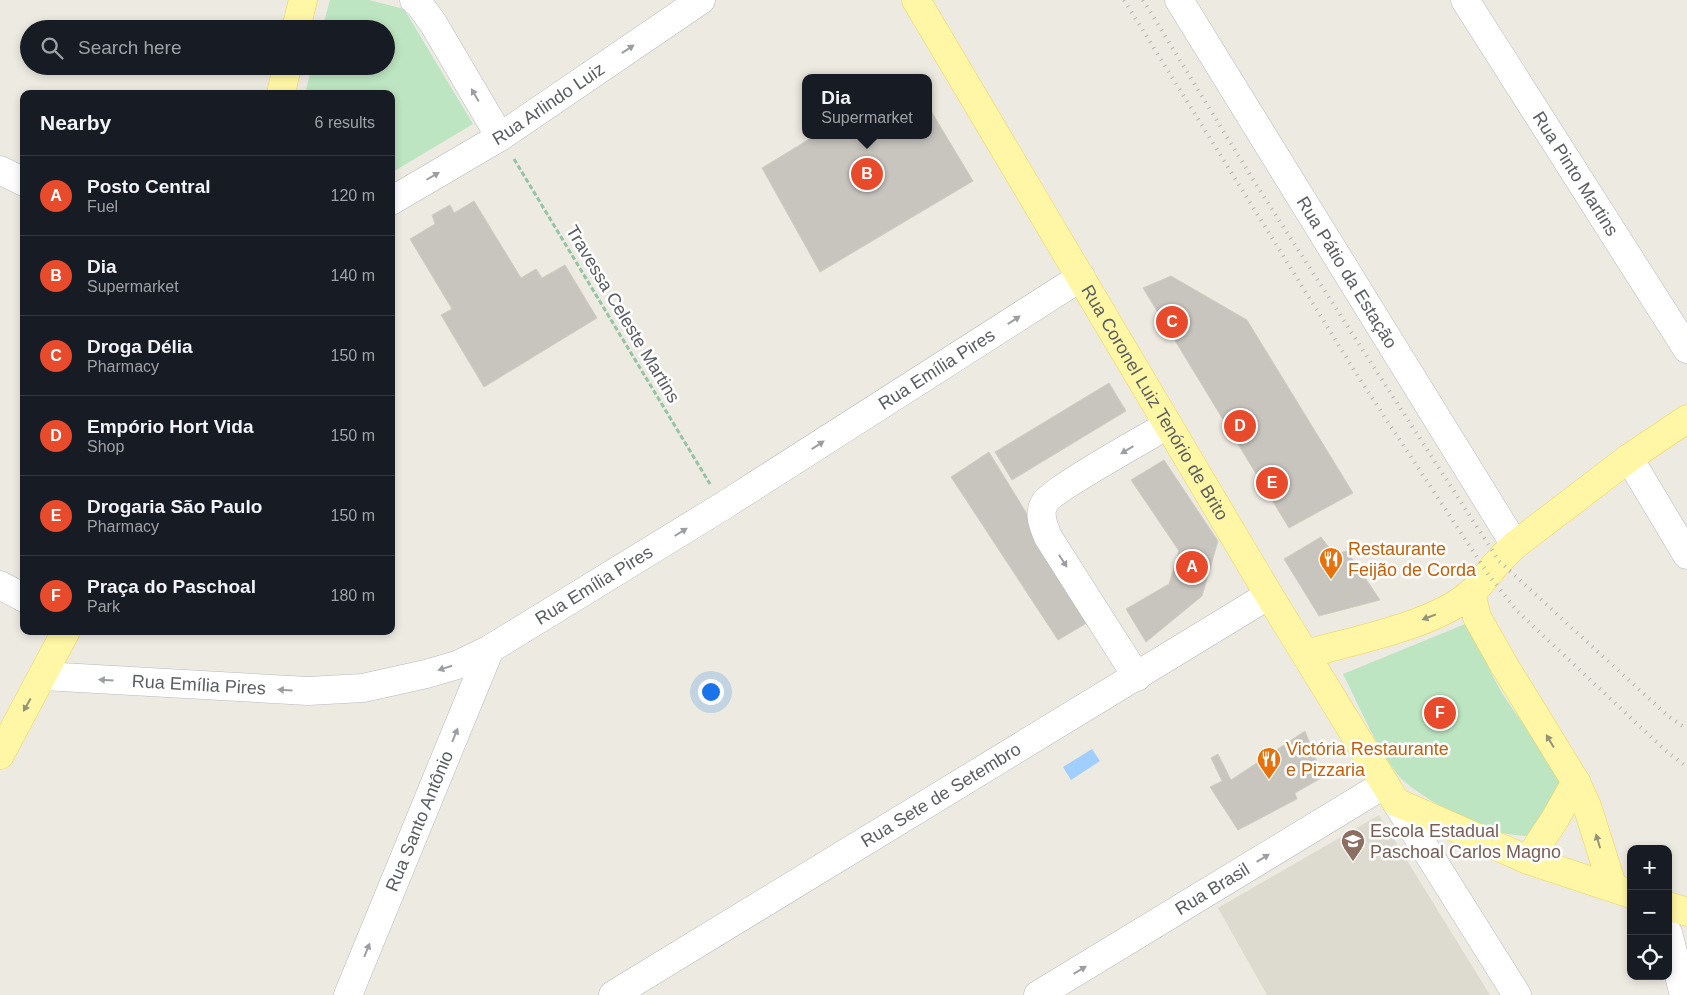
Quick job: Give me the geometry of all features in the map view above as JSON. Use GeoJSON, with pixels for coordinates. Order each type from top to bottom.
{"type":"FeatureCollection","features":[{"type":"Feature","properties":{"kind":"main road"},"geometry":{"type":"LineString","coordinates":[[298,20],[303,0]]}},
{"type":"Feature","properties":{"kind":"main road","name":"Rua Coronel Luiz Tenório de Brito"},"geometry":{"type":"LineString","coordinates":[[916,0],[1269,596],[1390,793]]}},
{"type":"Feature","properties":{"kind":"main road"},"geometry":{"type":"LineString","coordinates":[[282,90],[285,75]]}},
{"type":"Feature","properties":{"kind":"main road"},"geometry":{"type":"LineString","coordinates":[[1306,654],[1420,621],[1452,607],[1471,593],[1515,544],[1629,458],[1687,419]]}},
{"type":"Feature","properties":{"kind":"main road"},"geometry":{"type":"LineString","coordinates":[[1471,593],[1477,617],[1504,665],[1576,782],[1588,806],[1622,891]]}},
{"type":"Feature","properties":{"kind":"main road"},"geometry":{"type":"LineString","coordinates":[[0,755],[64,635]]}},
{"type":"Feature","properties":{"kind":"main road"},"geometry":{"type":"LineString","coordinates":[[1528,860],[1555,820],[1576,782]]}},
{"type":"Feature","properties":{"kind":"main road"},"geometry":{"type":"LineString","coordinates":[[1390,793],[1528,860],[1622,891]]}},
{"type":"Feature","properties":{"kind":"main road"},"geometry":{"type":"LineString","coordinates":[[1672,907],[1687,912]]}},
{"type":"Feature","properties":{"kind":"street"},"geometry":{"type":"LineString","coordinates":[[414,0],[420,4],[433,23],[500,137]]}},
{"type":"Feature","properties":{"kind":"street","name":"Rua Arlindo Luiz"},"geometry":{"type":"LineString","coordinates":[[395,198],[500,137],[701,0]]}},
{"type":"Feature","properties":{"kind":"street","name":"Rua Pátio da Estação"},"geometry":{"type":"LineString","coordinates":[[1179,0],[1515,544]]}},
{"type":"Feature","properties":{"kind":"street","name":"Rua Pinto Martins"},"geometry":{"type":"LineString","coordinates":[[1465,0],[1687,348]]}},
{"type":"Feature","properties":{"kind":"street"},"geometry":{"type":"LineString","coordinates":[[0,170],[20,180]]}},
{"type":"Feature","properties":{"kind":"street","name":"Rua Emília Pires"},"geometry":{"type":"LineString","coordinates":[[43,676],[308,691],[363,688],[434,672],[456,664],[490,649],[723,506],[1081,277]]}},
{"type":"Feature","properties":{"kind":"street"},"geometry":{"type":"LineString","coordinates":[[1137,677],[1048,538],[1042,523],[1041,512],[1044,502],[1061,489],[1168,425]]}},
{"type":"Feature","properties":{"kind":"street"},"geometry":{"type":"LineString","coordinates":[[1629,458],[1687,556]]}},
{"type":"Feature","properties":{"kind":"street"},"geometry":{"type":"LineString","coordinates":[[0,585],[20,596]]}},
{"type":"Feature","properties":{"kind":"street","name":"Rua Sete de Setembro"},"geometry":{"type":"LineString","coordinates":[[613,995],[1269,596]]}},
{"type":"Feature","properties":{"kind":"street","name":"Rua Santo Antônio"},"geometry":{"type":"LineString","coordinates":[[348,995],[490,649]]}},
{"type":"Feature","properties":{"kind":"street"},"geometry":{"type":"LineString","coordinates":[[1390,793],[1517,995]]}},
{"type":"Feature","properties":{"kind":"street","name":"Rua Brasil"},"geometry":{"type":"LineString","coordinates":[[1038,995],[1390,793]]}},
{"type":"Feature","properties":{"kind":"street"},"geometry":{"type":"LineString","coordinates":[[1669,935],[1684,995]]}},
{"type":"Feature","properties":{"kind":"path","name":"Travessa Celeste Martins"},"geometry":{"type":"LineString","coordinates":[[500,137],[723,506]]}},
{"type":"Feature","properties":{"kind":"shaded area","name":"Escola Estadual Paschoal Carlos Magno"},"geometry":{"type":"Polygon","coordinates":[[[1379,815],[1490,995],[1267,995],[1218,908],[1379,815]]]}},
{"type":"Feature","properties":{"kind":"green space"},"geometry":{"type":"Polygon","coordinates":[[[330,0],[369,0],[404,9],[473,124],[395,171],[395,90],[306,90],[310,75],[395,75],[395,20],[324,20],[330,0]]]}},
{"type":"Feature","properties":{"kind":"green space"},"geometry":{"type":"Polygon","coordinates":[[[1470,622],[1497,685],[1552,765],[1563,792],[1531,836],[1505,834],[1480,827],[1441,806],[1405,782],[1382,752],[1343,674],[1470,622]]]}},
{"type":"Feature","properties":{"kind":"water"},"geometry":{"type":"Polygon","coordinates":[[[1092,749],[1100,761],[1071,780],[1063,767],[1092,749]]]}},
{"type":"Feature","properties":{"kind":"building"},"geometry":{"type":"Polygon","coordinates":[[[932,113],[973,181],[820,272],[762,168],[809,139],[932,139],[932,113]]]}},
{"type":"Feature","properties":{"kind":"building"},"geometry":{"type":"Polygon","coordinates":[[[474,201],[521,278],[536,269],[542,278],[565,265],[597,318],[484,387],[441,315],[452,309],[410,239],[435,224],[432,215],[450,205],[454,213],[474,201]]]}},
{"type":"Feature","properties":{"kind":"building"},"geometry":{"type":"Polygon","coordinates":[[[1171,276],[1247,320],[1353,493],[1289,528],[1143,288],[1171,276]]]}},
{"type":"Feature","properties":{"kind":"building"},"geometry":{"type":"Polygon","coordinates":[[[1109,383],[1126,411],[1012,480],[995,452],[1109,383]]]}},
{"type":"Feature","properties":{"kind":"building"},"geometry":{"type":"Polygon","coordinates":[[[989,452],[1092,620],[1058,640],[951,477],[989,452]]]}},
{"type":"Feature","properties":{"kind":"building"},"geometry":{"type":"Polygon","coordinates":[[[1164,460],[1218,541],[1202,596],[1146,642],[1126,609],[1169,584],[1179,551],[1131,480],[1164,460]]]}},
{"type":"Feature","properties":{"kind":"building","name":"Restaurante Feijão de Corda"},"geometry":{"type":"Polygon","coordinates":[[[1321,537],[1334,554],[1347,551],[1380,600],[1319,616],[1284,559],[1321,537]]]}},
{"type":"Feature","properties":{"kind":"building","name":"Victória Restaurante e Pizzaria"},"geometry":{"type":"Polygon","coordinates":[[[1305,731],[1323,777],[1295,793],[1297,799],[1238,830],[1210,787],[1222,781],[1211,758],[1218,754],[1231,780],[1305,731]]]}},
{"type":"Feature","properties":{"kind":"railway"},"geometry":{"type":"LineString","coordinates":[[1124,0],[1361,381],[1488,574],[1517,611],[1665,750],[1687,767]]}},
{"type":"Feature","properties":{"kind":"railway"},"geometry":{"type":"LineString","coordinates":[[1143,0],[1257,186],[1499,561],[1668,716],[1687,729]]}},
{"type":"Feature","properties":{"kind":"place","name":"Dia"},"geometry":{"type":"Point","coordinates":[867,174]}},
{"type":"Feature","properties":{"kind":"place","name":"Droga Délia"},"geometry":{"type":"Point","coordinates":[1172,322]}},
{"type":"Feature","properties":{"kind":"place","name":"Empório Hort Vida"},"geometry":{"type":"Point","coordinates":[1240,426]}},
{"type":"Feature","properties":{"kind":"place","name":"Drogaria São Paulo"},"geometry":{"type":"Point","coordinates":[1272,483]}},
{"type":"Feature","properties":{"kind":"place","name":"Posto Central"},"geometry":{"type":"Point","coordinates":[1192,567]}},
{"type":"Feature","properties":{"kind":"place","name":"Restaurante Feijão de Corda"},"geometry":{"type":"Point","coordinates":[1331,580]}},
{"type":"Feature","properties":{"kind":"place","name":"Praça do Paschoal"},"geometry":{"type":"Point","coordinates":[1440,713]}},
{"type":"Feature","properties":{"kind":"place","name":"Victória Restaurante e Pizzaria"},"geometry":{"type":"Point","coordinates":[1269,780]}},
{"type":"Feature","properties":{"kind":"place","name":"Escola Estadual Paschoal Carlos Magno"},"geometry":{"type":"Point","coordinates":[1353,862]}}]}
